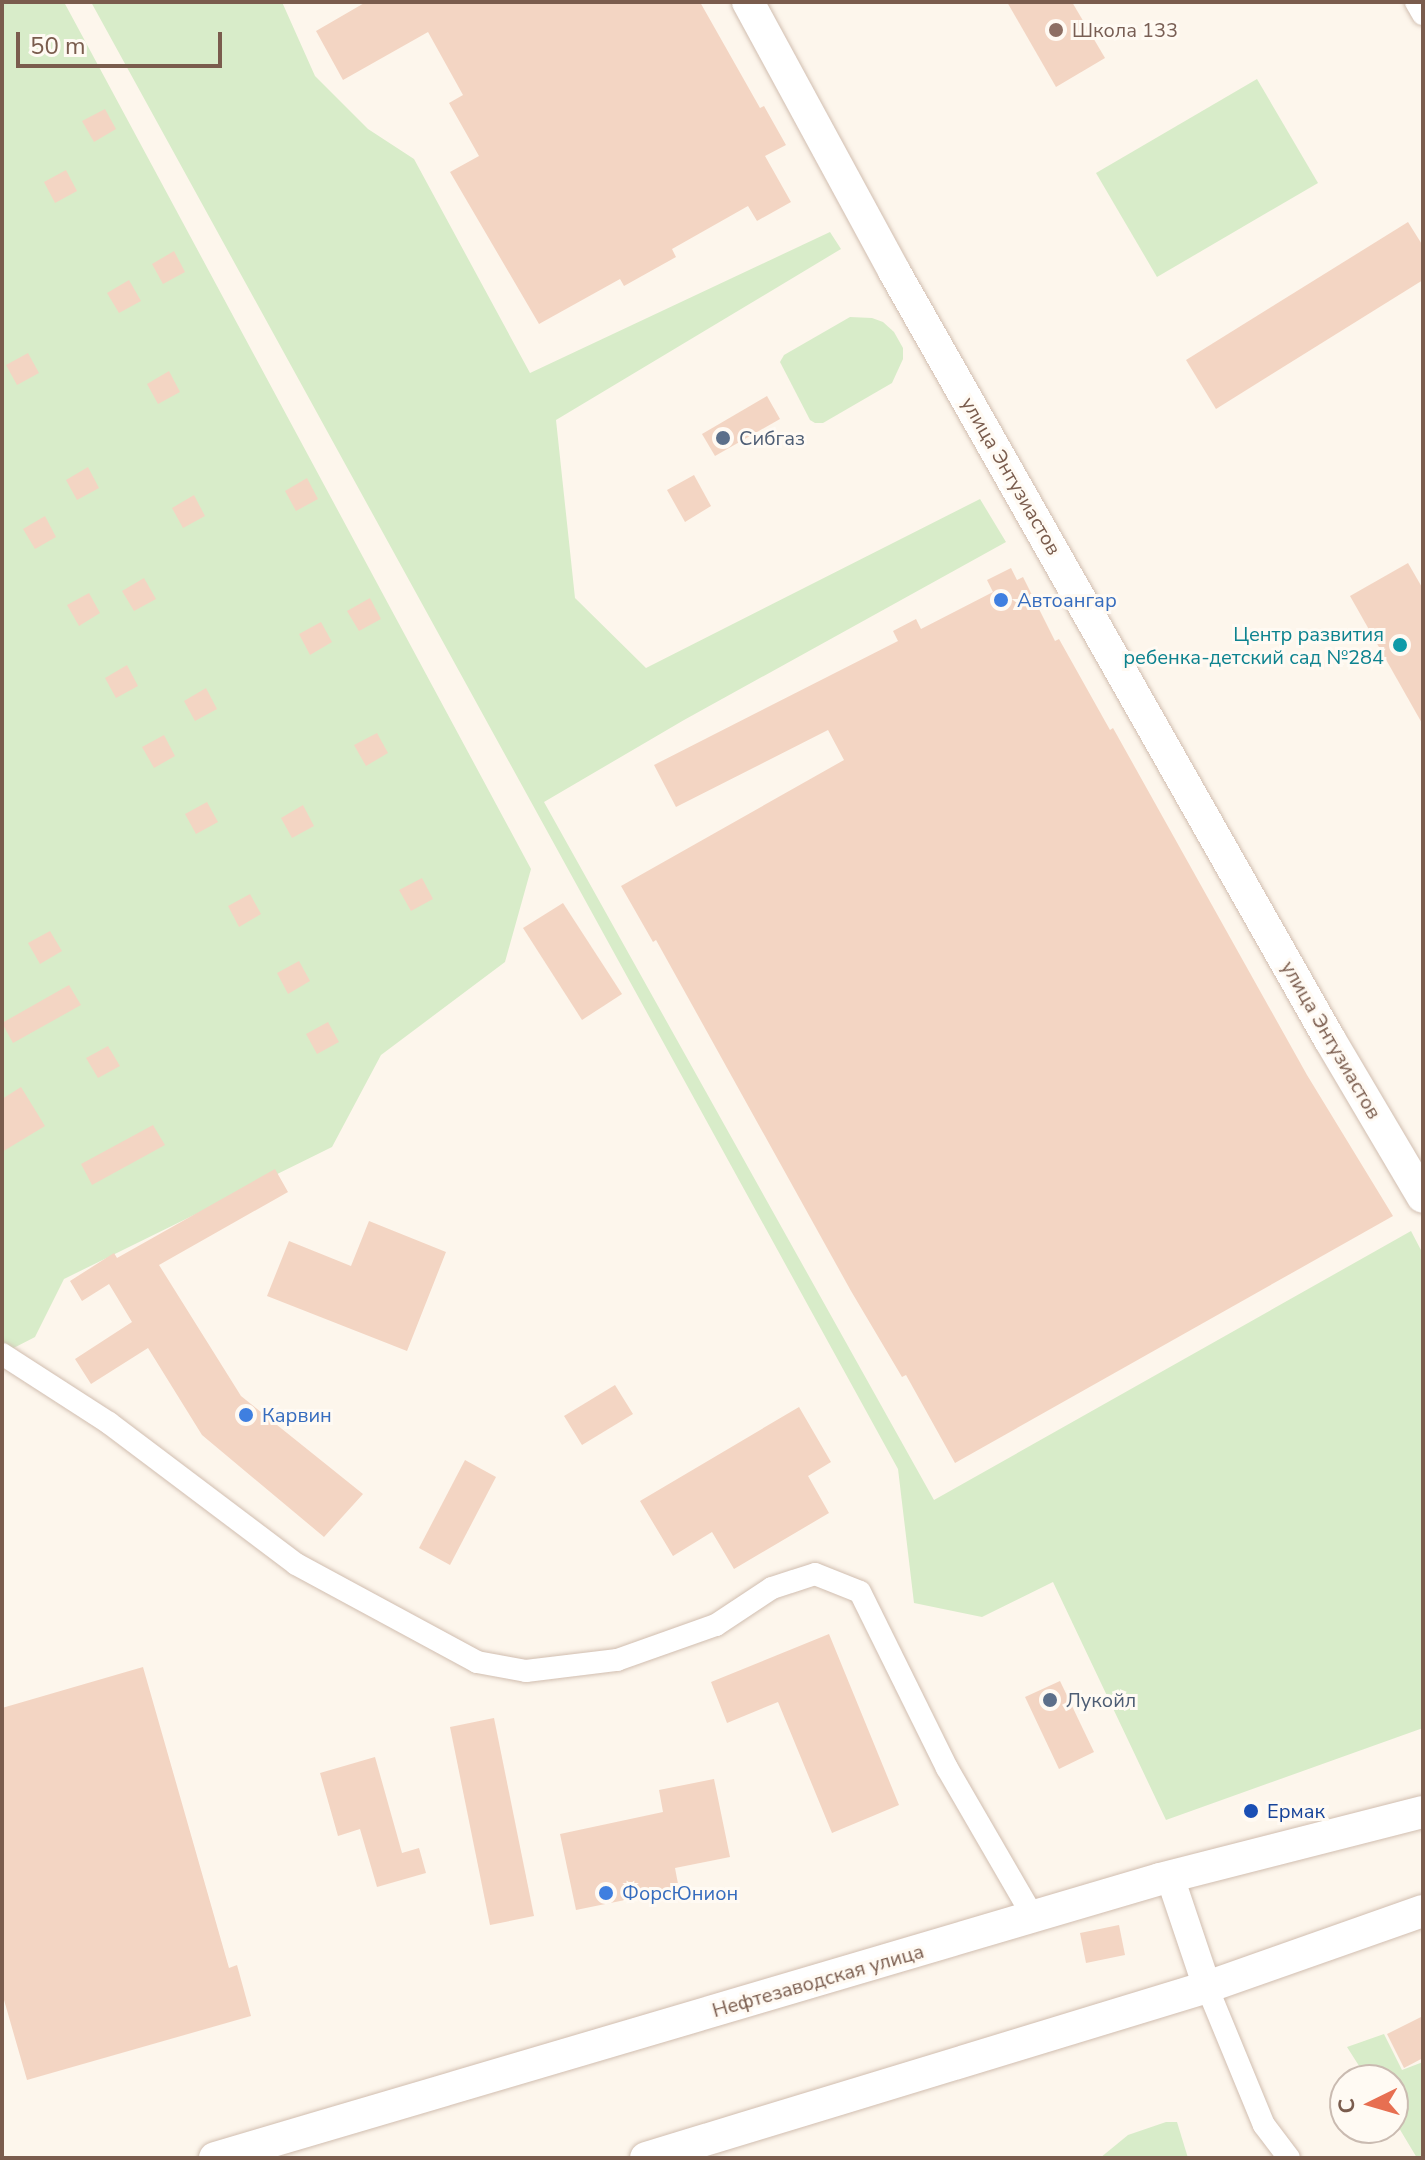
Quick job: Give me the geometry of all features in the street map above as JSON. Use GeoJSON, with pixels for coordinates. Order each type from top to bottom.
{"type":"FeatureCollection","features":[{"type":"Feature","properties":{"kind":"main road","name":"улица Энтузиастов"},"geometry":{"type":"LineString","coordinates":[[748,2],[894,271],[1330,1040],[1423,1197]]}},
{"type":"Feature","properties":{"kind":"main road","name":"Нефтезаводская улица"},"geometry":{"type":"LineString","coordinates":[[215,2158],[1170,1877],[1423,1812]]}},
{"type":"Feature","properties":{"kind":"main road"},"geometry":{"type":"LineString","coordinates":[[646,2158],[725,2137],[1207,1987],[1423,1911]]}},
{"type":"Feature","properties":{"kind":"street"},"geometry":{"type":"LineString","coordinates":[[1416,2],[1423,14]]}},
{"type":"Feature","properties":{"kind":"street"},"geometry":{"type":"LineString","coordinates":[[2,1354],[109,1423],[296,1564],[477,1662],[526,1671],[617,1660],[716,1625],[772,1588],[815,1574],[860,1592],[947,1768],[1034,1918]]}},
{"type":"Feature","properties":{"kind":"street"},"geometry":{"type":"LineString","coordinates":[[1170,1877],[1207,1987],[1264,2125],[1289,2158]]}},
{"type":"Feature","properties":{"kind":"green space"},"geometry":{"type":"Polygon","coordinates":[[[2,2],[64,2],[531,869],[505,962],[381,1055],[332,1147],[64,1279],[35,1337],[2,1354],[2,2]]]}},
{"type":"Feature","properties":{"kind":"green space"},"geometry":{"type":"Polygon","coordinates":[[[91,2],[282,2],[315,76],[368,129],[414,159],[530,373],[830,232],[841,249],[556,420],[575,598],[646,668],[980,499],[1006,542],[684,720],[544,802],[934,1500],[1411,1231],[1423,1254],[1423,1728],[1166,1820],[1053,1582],[982,1617],[914,1603],[898,1469],[91,2]]]}},
{"type":"Feature","properties":{"kind":"green space"},"geometry":{"type":"Polygon","coordinates":[[[1257,79],[1318,183],[1157,277],[1096,173],[1257,79]]]}},
{"type":"Feature","properties":{"kind":"green space"},"geometry":{"type":"Polygon","coordinates":[[[850,317],[883,322],[894,332],[903,348],[903,359],[892,383],[823,423],[815,423],[810,420],[780,362],[784,355],[850,317]]]}},
{"type":"Feature","properties":{"kind":"green space"},"geometry":{"type":"Polygon","coordinates":[[[1384,2034],[1399,2064],[1358,2064],[1347,2047],[1384,2034]]]}},
{"type":"Feature","properties":{"kind":"green space"},"geometry":{"type":"Polygon","coordinates":[[[1423,2062],[1423,2158],[1417,2158],[1409,2144],[1409,2067],[1423,2062]]]}},
{"type":"Feature","properties":{"kind":"green space"},"geometry":{"type":"Polygon","coordinates":[[[1166,2122],[1177,2122],[1188,2158],[1100,2158],[1128,2135],[1166,2122]]]}},
{"type":"Feature","properties":{"kind":"building"},"geometry":{"type":"Polygon","coordinates":[[[366,2],[700,2],[760,108],[764,106],[786,145],[765,156],[791,202],[757,221],[748,206],[672,249],[676,257],[624,286],[620,279],[539,324],[450,172],[479,156],[449,103],[463,95],[428,32],[343,80],[316,31],[366,2]]]}},
{"type":"Feature","properties":{"kind":"building","name":"Школа 133"},"geometry":{"type":"Polygon","coordinates":[[[1007,2],[1072,2],[1105,58],[1056,87],[1007,2]]]}},
{"type":"Feature","properties":{"kind":"building"},"geometry":{"type":"Polygon","coordinates":[[[105,109],[116,129],[94,142],[82,121],[105,109]]]}},
{"type":"Feature","properties":{"kind":"building"},"geometry":{"type":"Polygon","coordinates":[[[66,170],[77,191],[55,203],[44,182],[66,170]]]}},
{"type":"Feature","properties":{"kind":"building"},"geometry":{"type":"Polygon","coordinates":[[[1408,222],[1423,246],[1423,280],[1216,409],[1186,360],[1408,222]]]}},
{"type":"Feature","properties":{"kind":"building"},"geometry":{"type":"Polygon","coordinates":[[[174,251],[185,272],[163,284],[152,264],[174,251]]]}},
{"type":"Feature","properties":{"kind":"building"},"geometry":{"type":"Polygon","coordinates":[[[129,280],[141,301],[119,313],[107,293],[129,280]]]}},
{"type":"Feature","properties":{"kind":"building"},"geometry":{"type":"Polygon","coordinates":[[[28,353],[39,373],[17,385],[6,365],[28,353]]]}},
{"type":"Feature","properties":{"kind":"building"},"geometry":{"type":"Polygon","coordinates":[[[169,371],[180,392],[158,404],[147,384],[169,371]]]}},
{"type":"Feature","properties":{"kind":"building"},"geometry":{"type":"Polygon","coordinates":[[[767,396],[780,419],[715,456],[702,434],[767,396]]]}},
{"type":"Feature","properties":{"kind":"building"},"geometry":{"type":"Polygon","coordinates":[[[88,467],[99,488],[77,500],[66,480],[88,467]]]}},
{"type":"Feature","properties":{"kind":"building"},"geometry":{"type":"Polygon","coordinates":[[[694,475],[711,506],[685,522],[667,490],[694,475]]]}},
{"type":"Feature","properties":{"kind":"building"},"geometry":{"type":"Polygon","coordinates":[[[307,478],[318,499],[296,511],[285,491],[307,478]]]}},
{"type":"Feature","properties":{"kind":"building"},"geometry":{"type":"Polygon","coordinates":[[[194,495],[205,516],[183,528],[172,508],[194,495]]]}},
{"type":"Feature","properties":{"kind":"building"},"geometry":{"type":"Polygon","coordinates":[[[45,516],[56,537],[35,549],[23,529],[45,516]]]}},
{"type":"Feature","properties":{"kind":"building","name":"Центр развития ребенка-детский сад №284"},"geometry":{"type":"Polygon","coordinates":[[[1408,563],[1423,589],[1423,725],[1350,596],[1408,563]]]}},
{"type":"Feature","properties":{"kind":"building"},"geometry":{"type":"Polygon","coordinates":[[[1011,568],[1017,580],[1023,577],[1055,641],[1059,639],[1110,730],[1113,728],[1307,1075],[1393,1216],[955,1463],[906,1375],[902,1377],[851,1291],[656,940],[653,942],[621,886],[844,760],[828,730],[676,807],[654,765],[898,641],[893,631],[916,619],[921,629],[993,592],[987,580],[1011,568]]]}},
{"type":"Feature","properties":{"kind":"building"},"geometry":{"type":"Polygon","coordinates":[[[144,578],[156,599],[134,611],[122,591],[144,578]]]}},
{"type":"Feature","properties":{"kind":"building"},"geometry":{"type":"Polygon","coordinates":[[[89,593],[100,613],[79,626],[67,605],[89,593]]]}},
{"type":"Feature","properties":{"kind":"building"},"geometry":{"type":"Polygon","coordinates":[[[370,598],[381,619],[359,631],[347,611],[370,598]]]}},
{"type":"Feature","properties":{"kind":"building"},"geometry":{"type":"Polygon","coordinates":[[[321,622],[332,642],[310,655],[299,634],[321,622]]]}},
{"type":"Feature","properties":{"kind":"building"},"geometry":{"type":"Polygon","coordinates":[[[127,665],[138,686],[116,698],[105,678],[127,665]]]}},
{"type":"Feature","properties":{"kind":"building"},"geometry":{"type":"Polygon","coordinates":[[[206,688],[217,709],[195,721],[184,701],[206,688]]]}},
{"type":"Feature","properties":{"kind":"building"},"geometry":{"type":"Polygon","coordinates":[[[377,733],[388,753],[366,766],[354,745],[377,733]]]}},
{"type":"Feature","properties":{"kind":"building"},"geometry":{"type":"Polygon","coordinates":[[[164,735],[175,756],[154,768],[142,747],[164,735]]]}},
{"type":"Feature","properties":{"kind":"building"},"geometry":{"type":"Polygon","coordinates":[[[207,802],[218,822],[196,834],[185,814],[207,802]]]}},
{"type":"Feature","properties":{"kind":"building"},"geometry":{"type":"Polygon","coordinates":[[[303,805],[314,826],[292,838],[281,818],[303,805]]]}},
{"type":"Feature","properties":{"kind":"building"},"geometry":{"type":"Polygon","coordinates":[[[422,878],[433,899],[411,911],[399,890],[422,878]]]}},
{"type":"Feature","properties":{"kind":"building"},"geometry":{"type":"Polygon","coordinates":[[[250,894],[261,914],[239,927],[228,906],[250,894]]]}},
{"type":"Feature","properties":{"kind":"building"},"geometry":{"type":"Polygon","coordinates":[[[563,903],[622,994],[582,1020],[523,928],[563,903]]]}},
{"type":"Feature","properties":{"kind":"building"},"geometry":{"type":"Polygon","coordinates":[[[50,931],[62,951],[40,964],[28,943],[50,931]]]}},
{"type":"Feature","properties":{"kind":"building"},"geometry":{"type":"Polygon","coordinates":[[[299,961],[310,981],[288,994],[277,973],[299,961]]]}},
{"type":"Feature","properties":{"kind":"building"},"geometry":{"type":"Polygon","coordinates":[[[69,985],[81,1005],[13,1043],[2,1023],[69,985]]]}},
{"type":"Feature","properties":{"kind":"building"},"geometry":{"type":"Polygon","coordinates":[[[328,1022],[339,1042],[317,1054],[306,1034],[328,1022]]]}},
{"type":"Feature","properties":{"kind":"building"},"geometry":{"type":"Polygon","coordinates":[[[108,1046],[120,1066],[98,1078],[86,1058],[108,1046]]]}},
{"type":"Feature","properties":{"kind":"building"},"geometry":{"type":"Polygon","coordinates":[[[21,1087],[45,1126],[2,1152],[2,1099],[21,1087]]]}},
{"type":"Feature","properties":{"kind":"building"},"geometry":{"type":"Polygon","coordinates":[[[153,1125],[165,1145],[92,1185],[81,1164],[153,1125]]]}},
{"type":"Feature","properties":{"kind":"building"},"geometry":{"type":"Polygon","coordinates":[[[275,1169],[288,1192],[159,1265],[241,1396],[363,1494],[324,1537],[202,1435],[148,1348],[91,1384],[75,1359],[132,1322],[109,1284],[82,1301],[70,1281],[114,1253],[117,1258],[275,1169]]]}},
{"type":"Feature","properties":{"kind":"building"},"geometry":{"type":"Polygon","coordinates":[[[369,1221],[446,1252],[407,1351],[267,1296],[289,1241],[351,1266],[369,1221]]]}},
{"type":"Feature","properties":{"kind":"building"},"geometry":{"type":"Polygon","coordinates":[[[615,1385],[633,1414],[582,1445],[564,1416],[615,1385]]]}},
{"type":"Feature","properties":{"kind":"building"},"geometry":{"type":"Polygon","coordinates":[[[799,1407],[831,1462],[808,1476],[829,1513],[734,1569],[712,1532],[673,1556],[640,1501],[799,1407]]]}},
{"type":"Feature","properties":{"kind":"building"},"geometry":{"type":"Polygon","coordinates":[[[465,1460],[496,1477],[450,1565],[419,1548],[465,1460]]]}},
{"type":"Feature","properties":{"kind":"building"},"geometry":{"type":"Polygon","coordinates":[[[829,1634],[899,1805],[832,1833],[778,1702],[727,1723],[711,1682],[829,1634]]]}},
{"type":"Feature","properties":{"kind":"building"},"geometry":{"type":"Polygon","coordinates":[[[143,1667],[229,1968],[237,1965],[251,2016],[27,2080],[2,1993],[2,1708],[143,1667]]]}},
{"type":"Feature","properties":{"kind":"building"},"geometry":{"type":"Polygon","coordinates":[[[1060,1681],[1094,1752],[1059,1769],[1025,1697],[1060,1681]]]}},
{"type":"Feature","properties":{"kind":"building"},"geometry":{"type":"Polygon","coordinates":[[[494,1718],[534,1916],[490,1925],[450,1727],[494,1718]]]}},
{"type":"Feature","properties":{"kind":"building"},"geometry":{"type":"Polygon","coordinates":[[[375,1757],[402,1853],[419,1848],[426,1873],[377,1887],[360,1829],[338,1836],[320,1773],[375,1757]]]}},
{"type":"Feature","properties":{"kind":"building"},"geometry":{"type":"Polygon","coordinates":[[[714,1779],[730,1857],[675,1868],[679,1889],[576,1910],[560,1834],[663,1812],[659,1790],[714,1779]]]}},
{"type":"Feature","properties":{"kind":"building"},"geometry":{"type":"Polygon","coordinates":[[[1119,1925],[1125,1955],[1086,1963],[1080,1933],[1119,1925]]]}},
{"type":"Feature","properties":{"kind":"building"},"geometry":{"type":"Polygon","coordinates":[[[1423,2016],[1423,2058],[1409,2065],[1402,2064],[1387,2034],[1423,2016]]]}},
{"type":"Feature","properties":{"kind":"place","name":"Школа 133"},"geometry":{"type":"Point","coordinates":[1056,30]}},
{"type":"Feature","properties":{"kind":"place","name":"Сибгаз"},"geometry":{"type":"Point","coordinates":[723,438]}},
{"type":"Feature","properties":{"kind":"place","name":"Автоангар"},"geometry":{"type":"Point","coordinates":[1001,600]}},
{"type":"Feature","properties":{"kind":"place","name":"Центр развития ребенка-детский сад №284"},"geometry":{"type":"Point","coordinates":[1400,645]}},
{"type":"Feature","properties":{"kind":"place","name":"Карвин"},"geometry":{"type":"Point","coordinates":[246,1415]}},
{"type":"Feature","properties":{"kind":"place","name":"Лукойл"},"geometry":{"type":"Point","coordinates":[1050,1700]}},
{"type":"Feature","properties":{"kind":"place","name":"Ермак"},"geometry":{"type":"Point","coordinates":[1251,1811]}},
{"type":"Feature","properties":{"kind":"place","name":"ФорсЮнион"},"geometry":{"type":"Point","coordinates":[606,1893]}}]}
